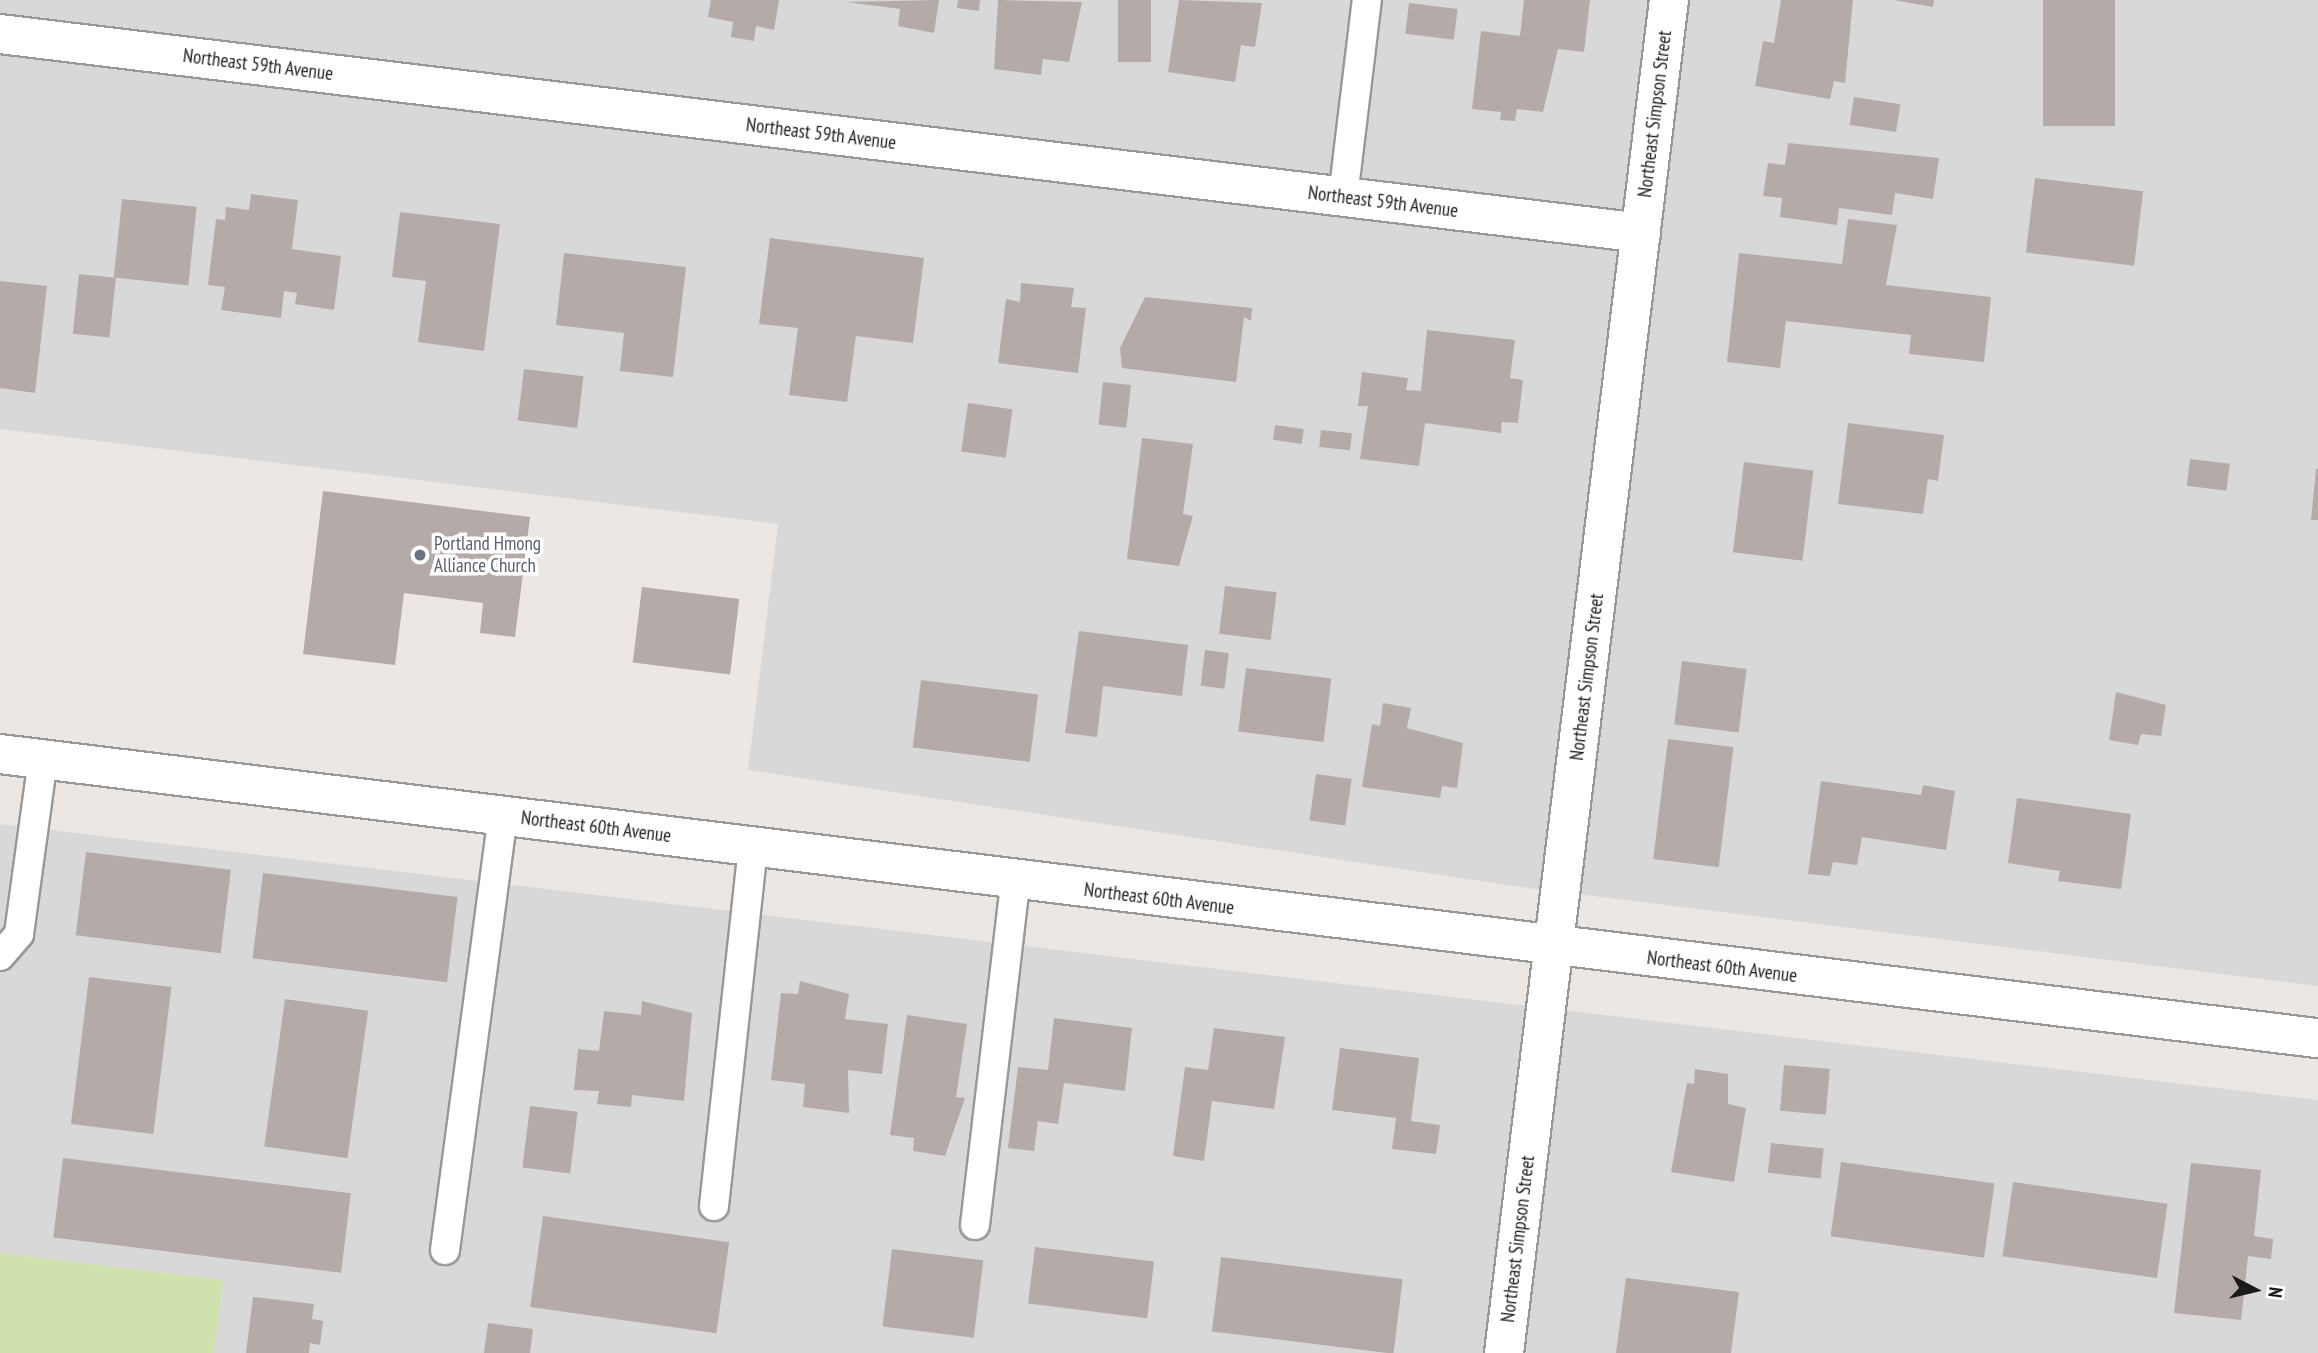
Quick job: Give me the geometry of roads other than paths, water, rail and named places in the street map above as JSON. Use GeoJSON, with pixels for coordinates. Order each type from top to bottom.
{"type":"FeatureCollection","features":[{"type":"Feature","properties":{"kind":"street","name":"Northeast Simpson Street"},"geometry":{"type":"LineString","coordinates":[[1504,1353],[1669,0]]}},
{"type":"Feature","properties":{"kind":"street","name":"Northeast 59th Avenue"},"geometry":{"type":"LineString","coordinates":[[0,34],[1641,233]]}},
{"type":"Feature","properties":{"kind":"street","name":"Northeast 60th Avenue"},"geometry":{"type":"LineString","coordinates":[[0,754],[1016,882],[2318,1038]]}},
{"type":"Feature","properties":{"kind":"lane"},"geometry":{"type":"LineString","coordinates":[[1343,197],[1367,0]]}},
{"type":"Feature","properties":{"kind":"lane"},"geometry":{"type":"LineString","coordinates":[[0,956],[19,934],[43,759]]}},
{"type":"Feature","properties":{"kind":"lane"},"geometry":{"type":"LineString","coordinates":[[444,1250],[503,816]]}},
{"type":"Feature","properties":{"kind":"lane"},"geometry":{"type":"LineString","coordinates":[[714,1206],[753,848]]}},
{"type":"Feature","properties":{"kind":"lane"},"geometry":{"type":"LineString","coordinates":[[975,1225],[1016,882]]}},
{"type":"Feature","properties":{"kind":"place","name":"Portland Hmong Alliance Church"},"geometry":{"type":"Point","coordinates":[420,555]}}]}
